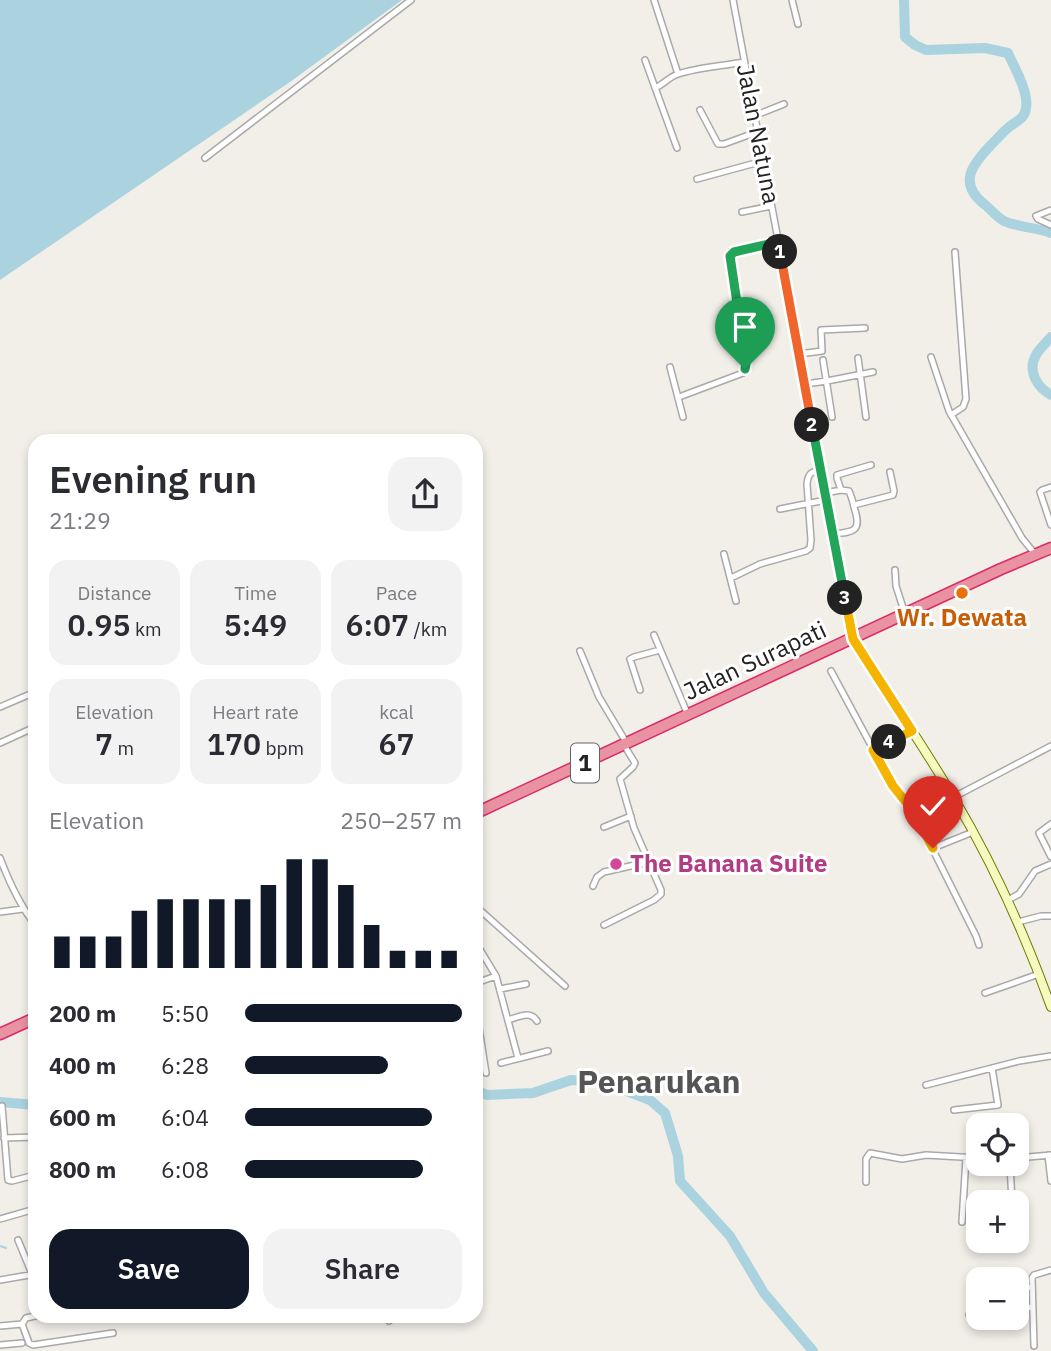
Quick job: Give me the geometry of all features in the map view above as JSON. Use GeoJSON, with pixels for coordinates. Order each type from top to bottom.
{"type":"FeatureCollection","features":[{"type":"Feature","properties":{"kind":"highway","name":"Jalan Surapati"},"geometry":{"type":"LineString","coordinates":[[483,810],[1051,548]]}},
{"type":"Feature","properties":{"kind":"highway"},"geometry":{"type":"LineString","coordinates":[[0,1034],[28,1021]]}},
{"type":"Feature","properties":{"kind":"main road"},"geometry":{"type":"LineString","coordinates":[[853,639],[954,797],[973,832],[1018,922],[1048,990],[1051,1007]]}},
{"type":"Feature","properties":{"kind":"street"},"geometry":{"type":"LineString","coordinates":[[205,158],[411,0]]}},
{"type":"Feature","properties":{"kind":"street"},"geometry":{"type":"LineString","coordinates":[[654,0],[678,74]]}},
{"type":"Feature","properties":{"kind":"street","name":"Jalan Natuna"},"geometry":{"type":"LineString","coordinates":[[733,0],[853,639]]}},
{"type":"Feature","properties":{"kind":"street"},"geometry":{"type":"LineString","coordinates":[[792,0],[798,24]]}},
{"type":"Feature","properties":{"kind":"street"},"geometry":{"type":"LineString","coordinates":[[645,60],[677,148]]}},
{"type":"Feature","properties":{"kind":"street"},"geometry":{"type":"LineString","coordinates":[[655,88],[678,74],[744,62]]}},
{"type":"Feature","properties":{"kind":"street"},"geometry":{"type":"LineString","coordinates":[[754,116],[784,104]]}},
{"type":"Feature","properties":{"kind":"street"},"geometry":{"type":"LineString","coordinates":[[700,110],[718,144],[757,132]]}},
{"type":"Feature","properties":{"kind":"street"},"geometry":{"type":"LineString","coordinates":[[697,178],[763,161]]}},
{"type":"Feature","properties":{"kind":"street"},"geometry":{"type":"LineString","coordinates":[[741,212],[771,206]]}},
{"type":"Feature","properties":{"kind":"street"},"geometry":{"type":"LineString","coordinates":[[1051,210],[1036,216],[1051,225]]}},
{"type":"Feature","properties":{"kind":"street"},"geometry":{"type":"LineString","coordinates":[[678,397],[743,373],[746,363],[730,256],[734,252],[778,242]]}},
{"type":"Feature","properties":{"kind":"street"},"geometry":{"type":"LineString","coordinates":[[951,415],[963,407],[966,399],[955,252]]}},
{"type":"Feature","properties":{"kind":"street"},"geometry":{"type":"LineString","coordinates":[[799,354],[822,351],[821,330],[865,328]]}},
{"type":"Feature","properties":{"kind":"street"},"geometry":{"type":"LineString","coordinates":[[931,357],[951,415],[1022,538],[1035,554]]}},
{"type":"Feature","properties":{"kind":"street"},"geometry":{"type":"LineString","coordinates":[[858,358],[866,417]]}},
{"type":"Feature","properties":{"kind":"street"},"geometry":{"type":"LineString","coordinates":[[824,360],[832,417]]}},
{"type":"Feature","properties":{"kind":"street"},"geometry":{"type":"LineString","coordinates":[[670,367],[683,416]]}},
{"type":"Feature","properties":{"kind":"street"},"geometry":{"type":"LineString","coordinates":[[805,384],[873,372]]}},
{"type":"Feature","properties":{"kind":"street"},"geometry":{"type":"LineString","coordinates":[[841,490],[837,475],[871,465]]}},
{"type":"Feature","properties":{"kind":"street"},"geometry":{"type":"LineString","coordinates":[[731,578],[761,564],[809,550],[811,540],[807,476],[811,472],[821,470]]}},
{"type":"Feature","properties":{"kind":"street"},"geometry":{"type":"LineString","coordinates":[[854,505],[893,495],[890,471]]}},
{"type":"Feature","properties":{"kind":"street"},"geometry":{"type":"LineString","coordinates":[[1051,487],[1041,490],[1040,495],[1051,525]]}},
{"type":"Feature","properties":{"kind":"street"},"geometry":{"type":"LineString","coordinates":[[780,509],[808,503],[841,490],[849,491],[859,519],[855,528],[847,533],[833,534]]}},
{"type":"Feature","properties":{"kind":"street"},"geometry":{"type":"LineString","coordinates":[[724,554],[736,601]]}},
{"type":"Feature","properties":{"kind":"street"},"geometry":{"type":"LineString","coordinates":[[895,570],[896,586],[905,614]]}},
{"type":"Feature","properties":{"kind":"street"},"geometry":{"type":"LineString","coordinates":[[654,635],[688,715]]}},
{"type":"Feature","properties":{"kind":"street"},"geometry":{"type":"LineString","coordinates":[[640,690],[630,659],[660,650]]}},
{"type":"Feature","properties":{"kind":"street"},"geometry":{"type":"LineString","coordinates":[[580,651],[599,697],[635,763],[620,781],[648,862],[662,890],[660,897],[604,925]]}},
{"type":"Feature","properties":{"kind":"street"},"geometry":{"type":"LineString","coordinates":[[831,671],[893,786],[918,820],[979,945]]}},
{"type":"Feature","properties":{"kind":"street"},"geometry":{"type":"LineString","coordinates":[[0,707],[28,695]]}},
{"type":"Feature","properties":{"kind":"street"},"geometry":{"type":"LineString","coordinates":[[0,743],[28,730]]}},
{"type":"Feature","properties":{"kind":"street"},"geometry":{"type":"LineString","coordinates":[[873,750],[912,731]]}},
{"type":"Feature","properties":{"kind":"street"},"geometry":{"type":"LineString","coordinates":[[954,797],[1051,746]]}},
{"type":"Feature","properties":{"kind":"street"},"geometry":{"type":"LineString","coordinates":[[604,827],[631,816]]}},
{"type":"Feature","properties":{"kind":"street"},"geometry":{"type":"LineString","coordinates":[[1051,824],[1039,833],[1051,857]]}},
{"type":"Feature","properties":{"kind":"street"},"geometry":{"type":"LineString","coordinates":[[933,848],[973,832]]}},
{"type":"Feature","properties":{"kind":"street"},"geometry":{"type":"LineString","coordinates":[[0,858],[7,877],[28,915]]}},
{"type":"Feature","properties":{"kind":"street"},"geometry":{"type":"LineString","coordinates":[[593,886],[597,877],[604,872],[648,862]]}},
{"type":"Feature","properties":{"kind":"street"},"geometry":{"type":"LineString","coordinates":[[1008,900],[1019,894],[1035,871],[1051,864]]}},
{"type":"Feature","properties":{"kind":"street"},"geometry":{"type":"LineString","coordinates":[[0,912],[23,909]]}},
{"type":"Feature","properties":{"kind":"street"},"geometry":{"type":"LineString","coordinates":[[483,913],[565,986]]}},
{"type":"Feature","properties":{"kind":"street"},"geometry":{"type":"LineString","coordinates":[[1018,922],[1051,916]]}},
{"type":"Feature","properties":{"kind":"street"},"geometry":{"type":"LineString","coordinates":[[483,955],[496,976],[518,1058]]}},
{"type":"Feature","properties":{"kind":"street"},"geometry":{"type":"LineString","coordinates":[[985,993],[1039,974]]}},
{"type":"Feature","properties":{"kind":"street"},"geometry":{"type":"LineString","coordinates":[[483,981],[496,976]]}},
{"type":"Feature","properties":{"kind":"street"},"geometry":{"type":"LineString","coordinates":[[500,989],[526,984]]}},
{"type":"Feature","properties":{"kind":"street"},"geometry":{"type":"LineString","coordinates":[[508,1020],[529,1014],[537,1021]]}},
{"type":"Feature","properties":{"kind":"street"},"geometry":{"type":"LineString","coordinates":[[501,1063],[548,1051]]}},
{"type":"Feature","properties":{"kind":"street"},"geometry":{"type":"LineString","coordinates":[[483,1056],[486,1073]]}},
{"type":"Feature","properties":{"kind":"street"},"geometry":{"type":"LineString","coordinates":[[926,1085],[1019,1061],[1051,1056]]}},
{"type":"Feature","properties":{"kind":"street"},"geometry":{"type":"LineString","coordinates":[[954,1110],[998,1105],[992,1068]]}},
{"type":"Feature","properties":{"kind":"street"},"geometry":{"type":"LineString","coordinates":[[2,1106],[8,1180],[28,1177]]}},
{"type":"Feature","properties":{"kind":"street"},"geometry":{"type":"LineString","coordinates":[[4,1138],[28,1137]]}},
{"type":"Feature","properties":{"kind":"street"},"geometry":{"type":"LineString","coordinates":[[866,1182],[866,1159],[870,1153],[902,1158],[926,1155],[966,1158],[962,1222]]}},
{"type":"Feature","properties":{"kind":"street"},"geometry":{"type":"LineString","coordinates":[[1029,1157],[1049,1155],[1051,1181]]}},
{"type":"Feature","properties":{"kind":"street"},"geometry":{"type":"LineString","coordinates":[[0,1219],[28,1211]]}},
{"type":"Feature","properties":{"kind":"street"},"geometry":{"type":"LineString","coordinates":[[18,1240],[28,1261]]}},
{"type":"Feature","properties":{"kind":"street"},"geometry":{"type":"LineString","coordinates":[[1034,1346],[1032,1278],[1051,1270]]}},
{"type":"Feature","properties":{"kind":"street"},"geometry":{"type":"LineString","coordinates":[[0,1280],[28,1275]]}},
{"type":"Feature","properties":{"kind":"street"},"geometry":{"type":"LineString","coordinates":[[22,1324],[28,1318]]}},
{"type":"Feature","properties":{"kind":"street"},"geometry":{"type":"LineString","coordinates":[[0,1326],[22,1324]]}},
{"type":"Feature","properties":{"kind":"street"},"geometry":{"type":"LineString","coordinates":[[22,1324],[29,1343],[33,1345],[113,1334]]}},
{"type":"Feature","properties":{"kind":"street"},"geometry":{"type":"LineString","coordinates":[[0,1345],[22,1343]]}},
{"type":"Feature","properties":{"kind":"water"},"geometry":{"type":"Polygon","coordinates":[[[0,0],[402,0],[290,82],[0,280],[0,0]]]}},
{"type":"Feature","properties":{"kind":"waterway"},"geometry":{"type":"LineString","coordinates":[[904,0],[905,37],[915,45],[926,50],[985,48],[1008,53],[1023,87],[1025,112],[973,167],[970,174],[971,189],[1004,221],[1051,233]]}},
{"type":"Feature","properties":{"kind":"waterway"},"geometry":{"type":"LineString","coordinates":[[1051,337],[1033,361],[1035,378],[1041,388],[1051,395]]}},
{"type":"Feature","properties":{"kind":"waterway"},"geometry":{"type":"LineString","coordinates":[[483,1093],[533,1093],[571,1080],[599,1082],[650,1100],[665,1113],[678,1156],[680,1181],[730,1236],[764,1293],[813,1351]]}},
{"type":"Feature","properties":{"kind":"waterway"},"geometry":{"type":"LineString","coordinates":[[0,1102],[28,1104]]}},
{"type":"Feature","properties":{"kind":"waterway"},"geometry":{"type":"LineString","coordinates":[[0,1246],[6,1248]]}},
{"type":"Feature","properties":{"kind":"place","name":"Wr. Dewata"},"geometry":{"type":"Point","coordinates":[962,593]}},
{"type":"Feature","properties":{"kind":"place","name":"The Banana Suite"},"geometry":{"type":"Point","coordinates":[616,864]}},
{"type":"Feature","properties":{"kind":"district","name":"Penarukan"},"geometry":{"type":"Point","coordinates":[659,1082]}},
{"type":"Feature","properties":{"kind":"route"},"geometry":{"type":"LineString","coordinates":[[745,369],[730,256],[734,252],[778,242],[853,639],[912,731],[873,750],[933,848]]}}]}
